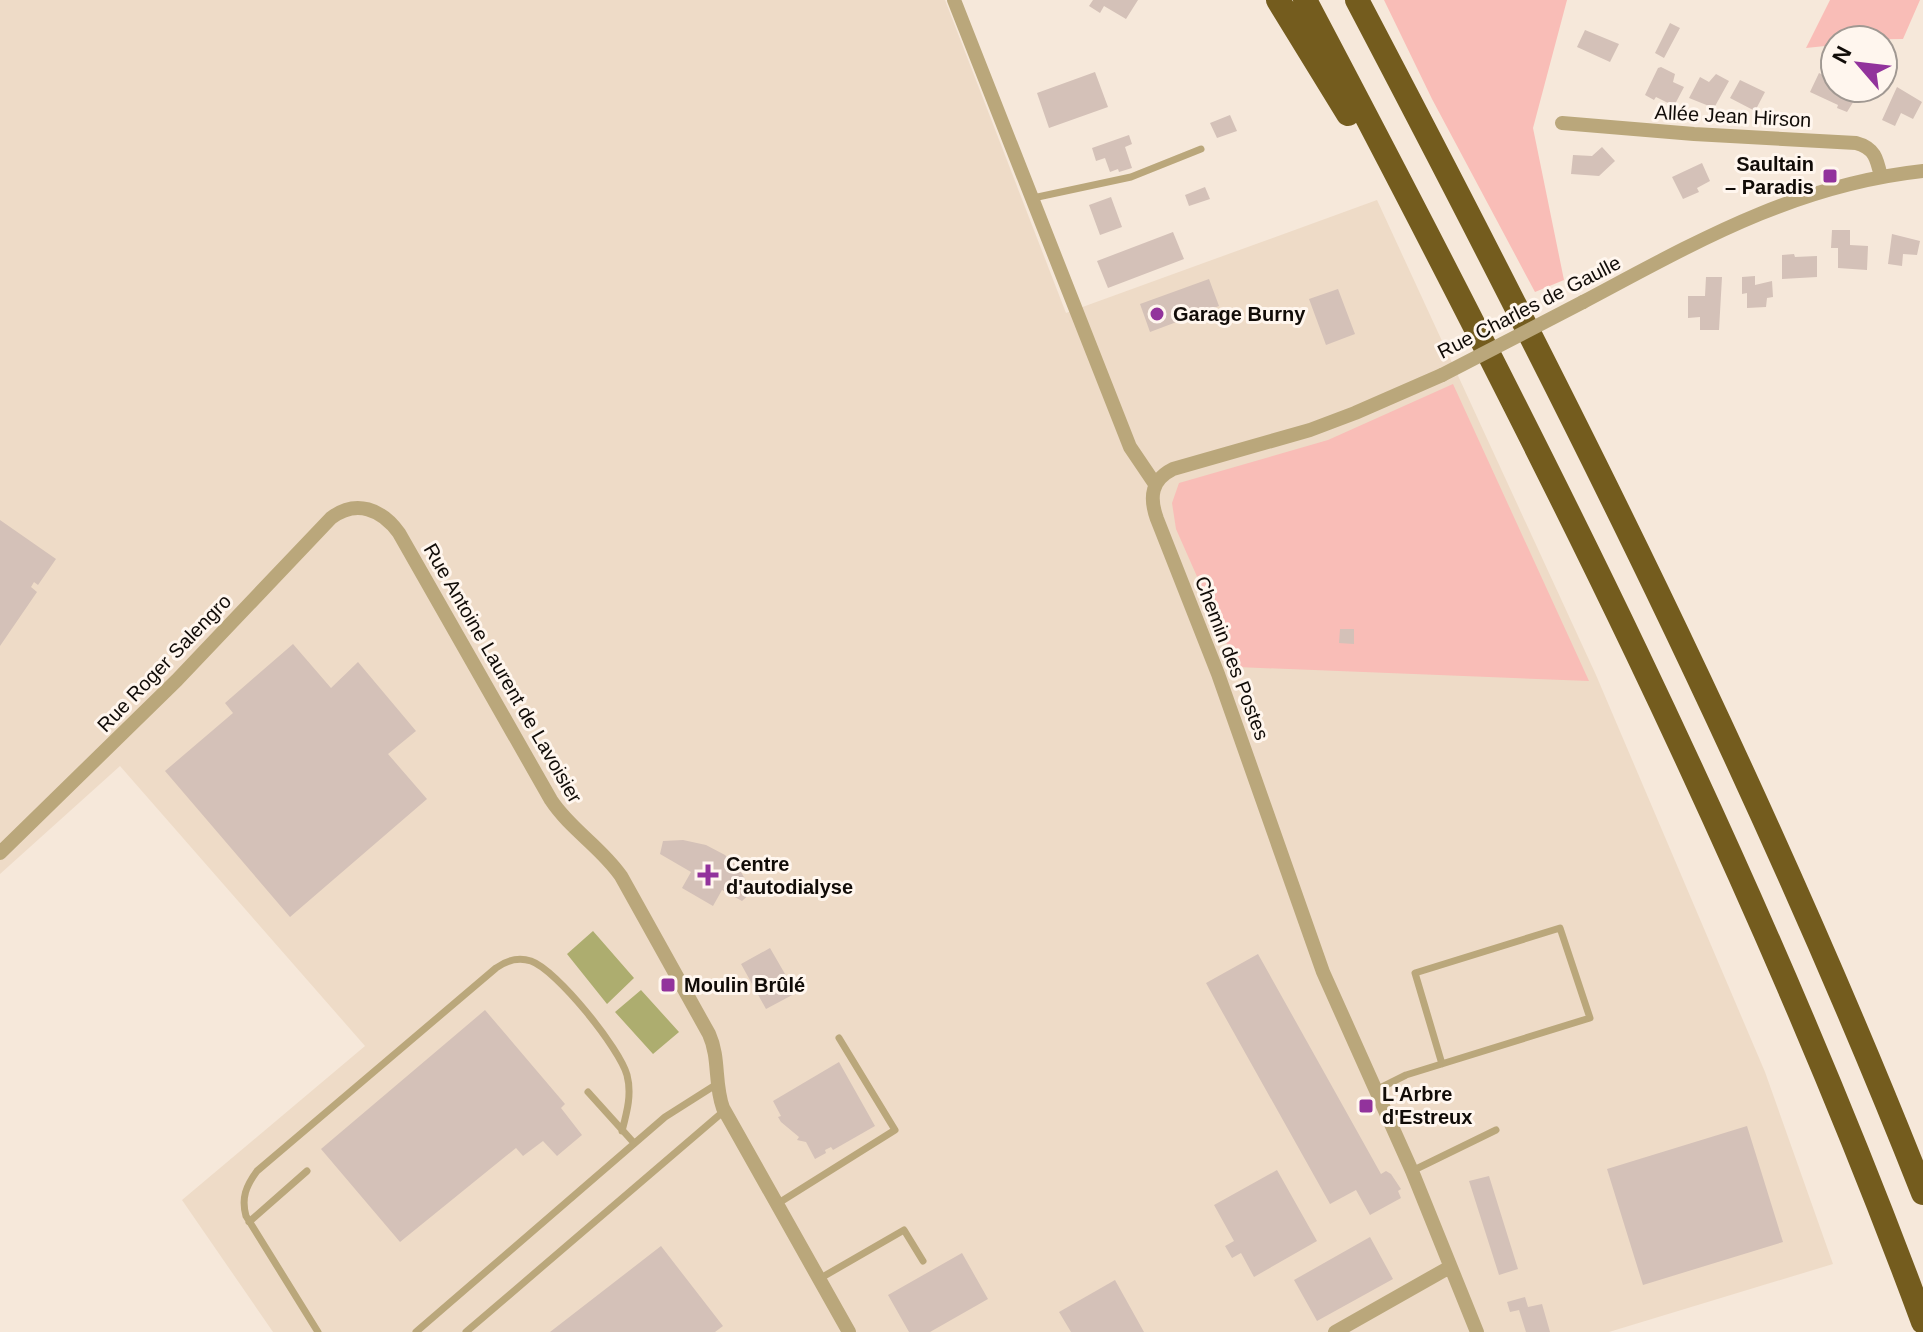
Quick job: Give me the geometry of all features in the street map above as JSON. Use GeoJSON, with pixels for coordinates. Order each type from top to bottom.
{"type":"FeatureCollection","features":[{"type":"Feature","properties":{"kind":"highway"},"geometry":{"type":"LineString","coordinates":[[1278,0],[1338,98],[1412,231],[1467,311]]}},
{"type":"Feature","properties":{"kind":"highway"},"geometry":{"type":"LineString","coordinates":[[1305,0],[1467,311],[1605,587],[1716,822],[1814,1048],[1923,1322]]}},
{"type":"Feature","properties":{"kind":"highway"},"geometry":{"type":"LineString","coordinates":[[1357,0],[1553,377],[1684,645],[1838,987],[1923,1193]]}},
{"type":"Feature","properties":{"kind":"highway"},"geometry":{"type":"LineString","coordinates":[[1375,0],[1416,84],[1433,144]]}},
{"type":"Feature","properties":{"kind":"street","name":"Chemin des Postes"},"geometry":{"type":"LineString","coordinates":[[954,0],[1130,447],[1155,484],[1152,495],[1157,519],[1218,674],[1323,972],[1412,1171],[1477,1332]]}},
{"type":"Feature","properties":{"kind":"street","name":"Allée Jean Hirson"},"geometry":{"type":"LineString","coordinates":[[1562,123],[1856,143],[1874,152],[1881,177]]}},
{"type":"Feature","properties":{"kind":"street","name":"Rue Charles de Gaulle"},"geometry":{"type":"LineString","coordinates":[[1155,484],[1168,471],[1182,465],[1310,430],[1442,375],[1759,212],[1816,192],[1923,171]]}},
{"type":"Feature","properties":{"kind":"street","name":"Rue Roger Salengro"},"geometry":{"type":"LineString","coordinates":[[0,853],[141,716],[325,523],[339,512],[358,506]]}},
{"type":"Feature","properties":{"kind":"street","name":"Rue Antoine Laurent de Lavoisier"},"geometry":{"type":"LineString","coordinates":[[358,506],[378,513],[395,527],[551,800],[571,826],[602,853],[621,876],[709,1034],[724,1111],[847,1331]]}},
{"type":"Feature","properties":{"kind":"street"},"geometry":{"type":"LineString","coordinates":[[1335,1332],[1450,1267]]}},
{"type":"Feature","properties":{"kind":"lane"},"geometry":{"type":"LineString","coordinates":[[1033,198],[1131,177],[1201,149]]}},
{"type":"Feature","properties":{"kind":"lane"},"geometry":{"type":"LineString","coordinates":[[1376,1090],[1406,1075],[1442,1064],[1590,1018],[1560,928],[1415,973],[1442,1064]]}},
{"type":"Feature","properties":{"kind":"lane"},"geometry":{"type":"LineString","coordinates":[[318,1332],[249,1222],[244,1210],[248,1184],[257,1171],[496,968],[509,960],[532,961],[554,975],[619,1054],[627,1074],[629,1091],[622,1131]]}},
{"type":"Feature","properties":{"kind":"lane"},"geometry":{"type":"LineString","coordinates":[[777,1204],[895,1130],[839,1038]]}},
{"type":"Feature","properties":{"kind":"lane"},"geometry":{"type":"LineString","coordinates":[[416,1332],[675,1109],[717,1084]]}},
{"type":"Feature","properties":{"kind":"lane"},"geometry":{"type":"LineString","coordinates":[[588,1092],[634,1143]]}},
{"type":"Feature","properties":{"kind":"lane"},"geometry":{"type":"LineString","coordinates":[[466,1332],[724,1111]]}},
{"type":"Feature","properties":{"kind":"lane"},"geometry":{"type":"LineString","coordinates":[[1412,1171],[1496,1130]]}},
{"type":"Feature","properties":{"kind":"lane"},"geometry":{"type":"LineString","coordinates":[[249,1222],[307,1171]]}},
{"type":"Feature","properties":{"kind":"lane"},"geometry":{"type":"LineString","coordinates":[[819,1279],[904,1230],[923,1261]]}},
{"type":"Feature","properties":{"kind":"shaded area"},"geometry":{"type":"Polygon","coordinates":[[[0,0],[945,0],[1066,313],[1377,200],[1596,675],[1765,1072],[1833,1264],[1609,1332],[273,1332],[182,1200],[365,1046],[120,766],[0,874],[0,0]]]}},
{"type":"Feature","properties":{"kind":"shaded area"},"geometry":{"type":"Polygon","coordinates":[[[1384,0],[1567,0],[1533,128],[1564,280],[1535,292],[1432,99],[1384,0]]]}},
{"type":"Feature","properties":{"kind":"shaded area"},"geometry":{"type":"Polygon","coordinates":[[[1830,0],[1920,0],[1903,39],[1899,39],[1899,24],[1819,24],[1819,47],[1806,48],[1830,0]]]}},
{"type":"Feature","properties":{"kind":"shaded area"},"geometry":{"type":"Polygon","coordinates":[[[1453,384],[1589,681],[1237,667],[1176,529],[1172,503],[1179,483],[1328,440],[1453,384]]]}},
{"type":"Feature","properties":{"kind":"shaded area"},"geometry":{"type":"Polygon","coordinates":[[[593,931],[634,978],[607,1004],[567,954],[593,931]]]}},
{"type":"Feature","properties":{"kind":"shaded area"},"geometry":{"type":"Polygon","coordinates":[[[641,990],[679,1032],[653,1054],[615,1012],[641,990]]]}},
{"type":"Feature","properties":{"kind":"building"},"geometry":{"type":"Polygon","coordinates":[[[1093,0],[1138,0],[1126,19],[1104,6],[1100,13],[1089,6],[1093,0]]]}},
{"type":"Feature","properties":{"kind":"building"},"geometry":{"type":"Polygon","coordinates":[[[1670,23],[1680,28],[1664,58],[1655,53],[1670,23]]]}},
{"type":"Feature","properties":{"kind":"building"},"geometry":{"type":"Polygon","coordinates":[[[1585,30],[1619,44],[1610,62],[1577,47],[1585,30]]]}},
{"type":"Feature","properties":{"kind":"building"},"geometry":{"type":"Polygon","coordinates":[[[1661,67],[1675,74],[1673,82],[1684,87],[1674,106],[1645,95],[1661,67]]]}},
{"type":"Feature","properties":{"kind":"building"},"geometry":{"type":"Polygon","coordinates":[[[1095,72],[1108,107],[1049,128],[1037,93],[1095,72]]]}},
{"type":"Feature","properties":{"kind":"building"},"geometry":{"type":"Polygon","coordinates":[[[1819,73],[1819,96],[1810,92],[1819,73]]]}},
{"type":"Feature","properties":{"kind":"building"},"geometry":{"type":"Polygon","coordinates":[[[1716,74],[1729,81],[1714,108],[1689,98],[1700,77],[1709,82],[1716,74]]]}},
{"type":"Feature","properties":{"kind":"building"},"geometry":{"type":"Polygon","coordinates":[[[1740,80],[1765,92],[1755,111],[1730,98],[1740,80]]]}},
{"type":"Feature","properties":{"kind":"building"},"geometry":{"type":"Polygon","coordinates":[[[1899,88],[1922,102],[1913,119],[1901,113],[1895,126],[1882,120],[1889,104],[1899,104],[1899,88]]]}},
{"type":"Feature","properties":{"kind":"building"},"geometry":{"type":"Polygon","coordinates":[[[1852,104],[1847,112],[1837,108],[1838,105],[1852,104]]]}},
{"type":"Feature","properties":{"kind":"building"},"geometry":{"type":"Polygon","coordinates":[[[1230,115],[1237,131],[1217,138],[1210,123],[1230,115]]]}},
{"type":"Feature","properties":{"kind":"building"},"geometry":{"type":"Polygon","coordinates":[[[1129,135],[1132,144],[1125,147],[1132,168],[1110,172],[1105,158],[1096,161],[1092,148],[1129,135]]]}},
{"type":"Feature","properties":{"kind":"building"},"geometry":{"type":"Polygon","coordinates":[[[1602,147],[1615,161],[1599,176],[1571,174],[1573,155],[1592,156],[1602,147]]]}},
{"type":"Feature","properties":{"kind":"building"},"geometry":{"type":"Polygon","coordinates":[[[1702,163],[1710,181],[1697,188],[1699,192],[1683,199],[1672,177],[1702,163]]]}},
{"type":"Feature","properties":{"kind":"building"},"geometry":{"type":"Polygon","coordinates":[[[1205,187],[1210,199],[1189,206],[1185,195],[1205,187]]]}},
{"type":"Feature","properties":{"kind":"building"},"geometry":{"type":"Polygon","coordinates":[[[1111,197],[1122,227],[1100,235],[1089,205],[1111,197]]]}},
{"type":"Feature","properties":{"kind":"building"},"geometry":{"type":"Polygon","coordinates":[[[1832,230],[1850,230],[1850,245],[1868,246],[1867,270],[1838,268],[1838,248],[1831,248],[1832,230]]]}},
{"type":"Feature","properties":{"kind":"building"},"geometry":{"type":"Polygon","coordinates":[[[1173,232],[1184,259],[1108,288],[1097,261],[1173,232]]]}},
{"type":"Feature","properties":{"kind":"building"},"geometry":{"type":"Polygon","coordinates":[[[1892,234],[1920,241],[1917,255],[1903,254],[1902,266],[1888,264],[1892,234]]]}},
{"type":"Feature","properties":{"kind":"building"},"geometry":{"type":"Polygon","coordinates":[[[1794,254],[1795,257],[1817,256],[1817,277],[1782,279],[1782,255],[1794,254]]]}},
{"type":"Feature","properties":{"kind":"building"},"geometry":{"type":"Polygon","coordinates":[[[1755,276],[1755,285],[1772,281],[1773,297],[1767,298],[1766,307],[1747,308],[1747,293],[1742,294],[1742,277],[1755,276]]]}},
{"type":"Feature","properties":{"kind":"building"},"geometry":{"type":"Polygon","coordinates":[[[1706,277],[1722,277],[1719,330],[1700,330],[1700,317],[1688,318],[1688,296],[1705,296],[1706,277]]]}},
{"type":"Feature","properties":{"kind":"building"},"geometry":{"type":"Polygon","coordinates":[[[1209,279],[1219,306],[1150,332],[1140,304],[1209,279]]]}},
{"type":"Feature","properties":{"kind":"building"},"geometry":{"type":"Polygon","coordinates":[[[1338,289],[1355,334],[1326,345],[1309,299],[1338,289]]]}},
{"type":"Feature","properties":{"kind":"building"},"geometry":{"type":"Polygon","coordinates":[[[0,520],[56,559],[38,585],[34,582],[31,587],[37,592],[0,646],[0,520]]]}},
{"type":"Feature","properties":{"kind":"building"},"geometry":{"type":"Polygon","coordinates":[[[1340,629],[1354,629],[1354,644],[1339,643],[1340,629]]]}},
{"type":"Feature","properties":{"kind":"building"},"geometry":{"type":"Polygon","coordinates":[[[293,644],[331,688],[358,662],[416,731],[388,754],[427,799],[290,917],[165,771],[233,713],[225,703],[293,644]]]}},
{"type":"Feature","properties":{"kind":"building"},"geometry":{"type":"Polygon","coordinates":[[[683,840],[706,845],[725,855],[740,870],[752,892],[742,901],[722,890],[713,906],[682,888],[691,872],[660,854],[663,841],[683,840]]]}},
{"type":"Feature","properties":{"kind":"building"},"geometry":{"type":"Polygon","coordinates":[[[770,948],[796,993],[766,1009],[741,964],[770,948]]]}},
{"type":"Feature","properties":{"kind":"building"},"geometry":{"type":"Polygon","coordinates":[[[1258,954],[1381,1174],[1386,1171],[1391,1174],[1401,1189],[1398,1191],[1401,1198],[1370,1215],[1356,1190],[1330,1204],[1206,983],[1258,954]]]}},
{"type":"Feature","properties":{"kind":"building"},"geometry":{"type":"Polygon","coordinates":[[[485,1010],[565,1104],[561,1108],[582,1135],[557,1156],[543,1141],[523,1156],[516,1148],[400,1242],[321,1149],[485,1010]]]}},
{"type":"Feature","properties":{"kind":"building"},"geometry":{"type":"Polygon","coordinates":[[[839,1062],[875,1126],[833,1150],[831,1147],[825,1150],[826,1153],[815,1159],[806,1142],[797,1140],[799,1137],[781,1122],[773,1101],[839,1062]]]}},
{"type":"Feature","properties":{"kind":"building"},"geometry":{"type":"Polygon","coordinates":[[[1747,1126],[1783,1242],[1643,1285],[1607,1169],[1747,1126]]]}},
{"type":"Feature","properties":{"kind":"building"},"geometry":{"type":"Polygon","coordinates":[[[1277,1170],[1317,1241],[1254,1277],[1241,1253],[1232,1258],[1225,1246],[1234,1241],[1214,1205],[1277,1170]]]}},
{"type":"Feature","properties":{"kind":"building"},"geometry":{"type":"Polygon","coordinates":[[[1489,1176],[1518,1269],[1499,1275],[1469,1181],[1489,1176]]]}},
{"type":"Feature","properties":{"kind":"building"},"geometry":{"type":"Polygon","coordinates":[[[1370,1237],[1393,1279],[1317,1321],[1294,1280],[1370,1237]]]}},
{"type":"Feature","properties":{"kind":"building"},"geometry":{"type":"Polygon","coordinates":[[[661,1246],[723,1326],[715,1332],[550,1332],[661,1246]]]}},
{"type":"Feature","properties":{"kind":"building"},"geometry":{"type":"Polygon","coordinates":[[[962,1253],[988,1299],[930,1332],[909,1332],[888,1295],[962,1253]]]}},
{"type":"Feature","properties":{"kind":"building"},"geometry":{"type":"Polygon","coordinates":[[[1115,1280],[1144,1332],[1071,1332],[1059,1312],[1115,1280]]]}},
{"type":"Feature","properties":{"kind":"building"},"geometry":{"type":"Polygon","coordinates":[[[1525,1297],[1528,1307],[1542,1304],[1550,1332],[1526,1332],[1519,1310],[1510,1312],[1507,1302],[1525,1297]]]}},
{"type":"Feature","properties":{"kind":"place","name":"Saultain – Paradis"},"geometry":{"type":"Point","coordinates":[1830,176]}},
{"type":"Feature","properties":{"kind":"place","name":"Garage Burny"},"geometry":{"type":"Point","coordinates":[1157,314]}},
{"type":"Feature","properties":{"kind":"place","name":"Centre d'autodialyse"},"geometry":{"type":"Point","coordinates":[708,875]}},
{"type":"Feature","properties":{"kind":"place","name":"Moulin Brûlé"},"geometry":{"type":"Point","coordinates":[668,985]}},
{"type":"Feature","properties":{"kind":"place","name":"L'Arbre d'Estreux"},"geometry":{"type":"Point","coordinates":[1366,1106]}}]}
